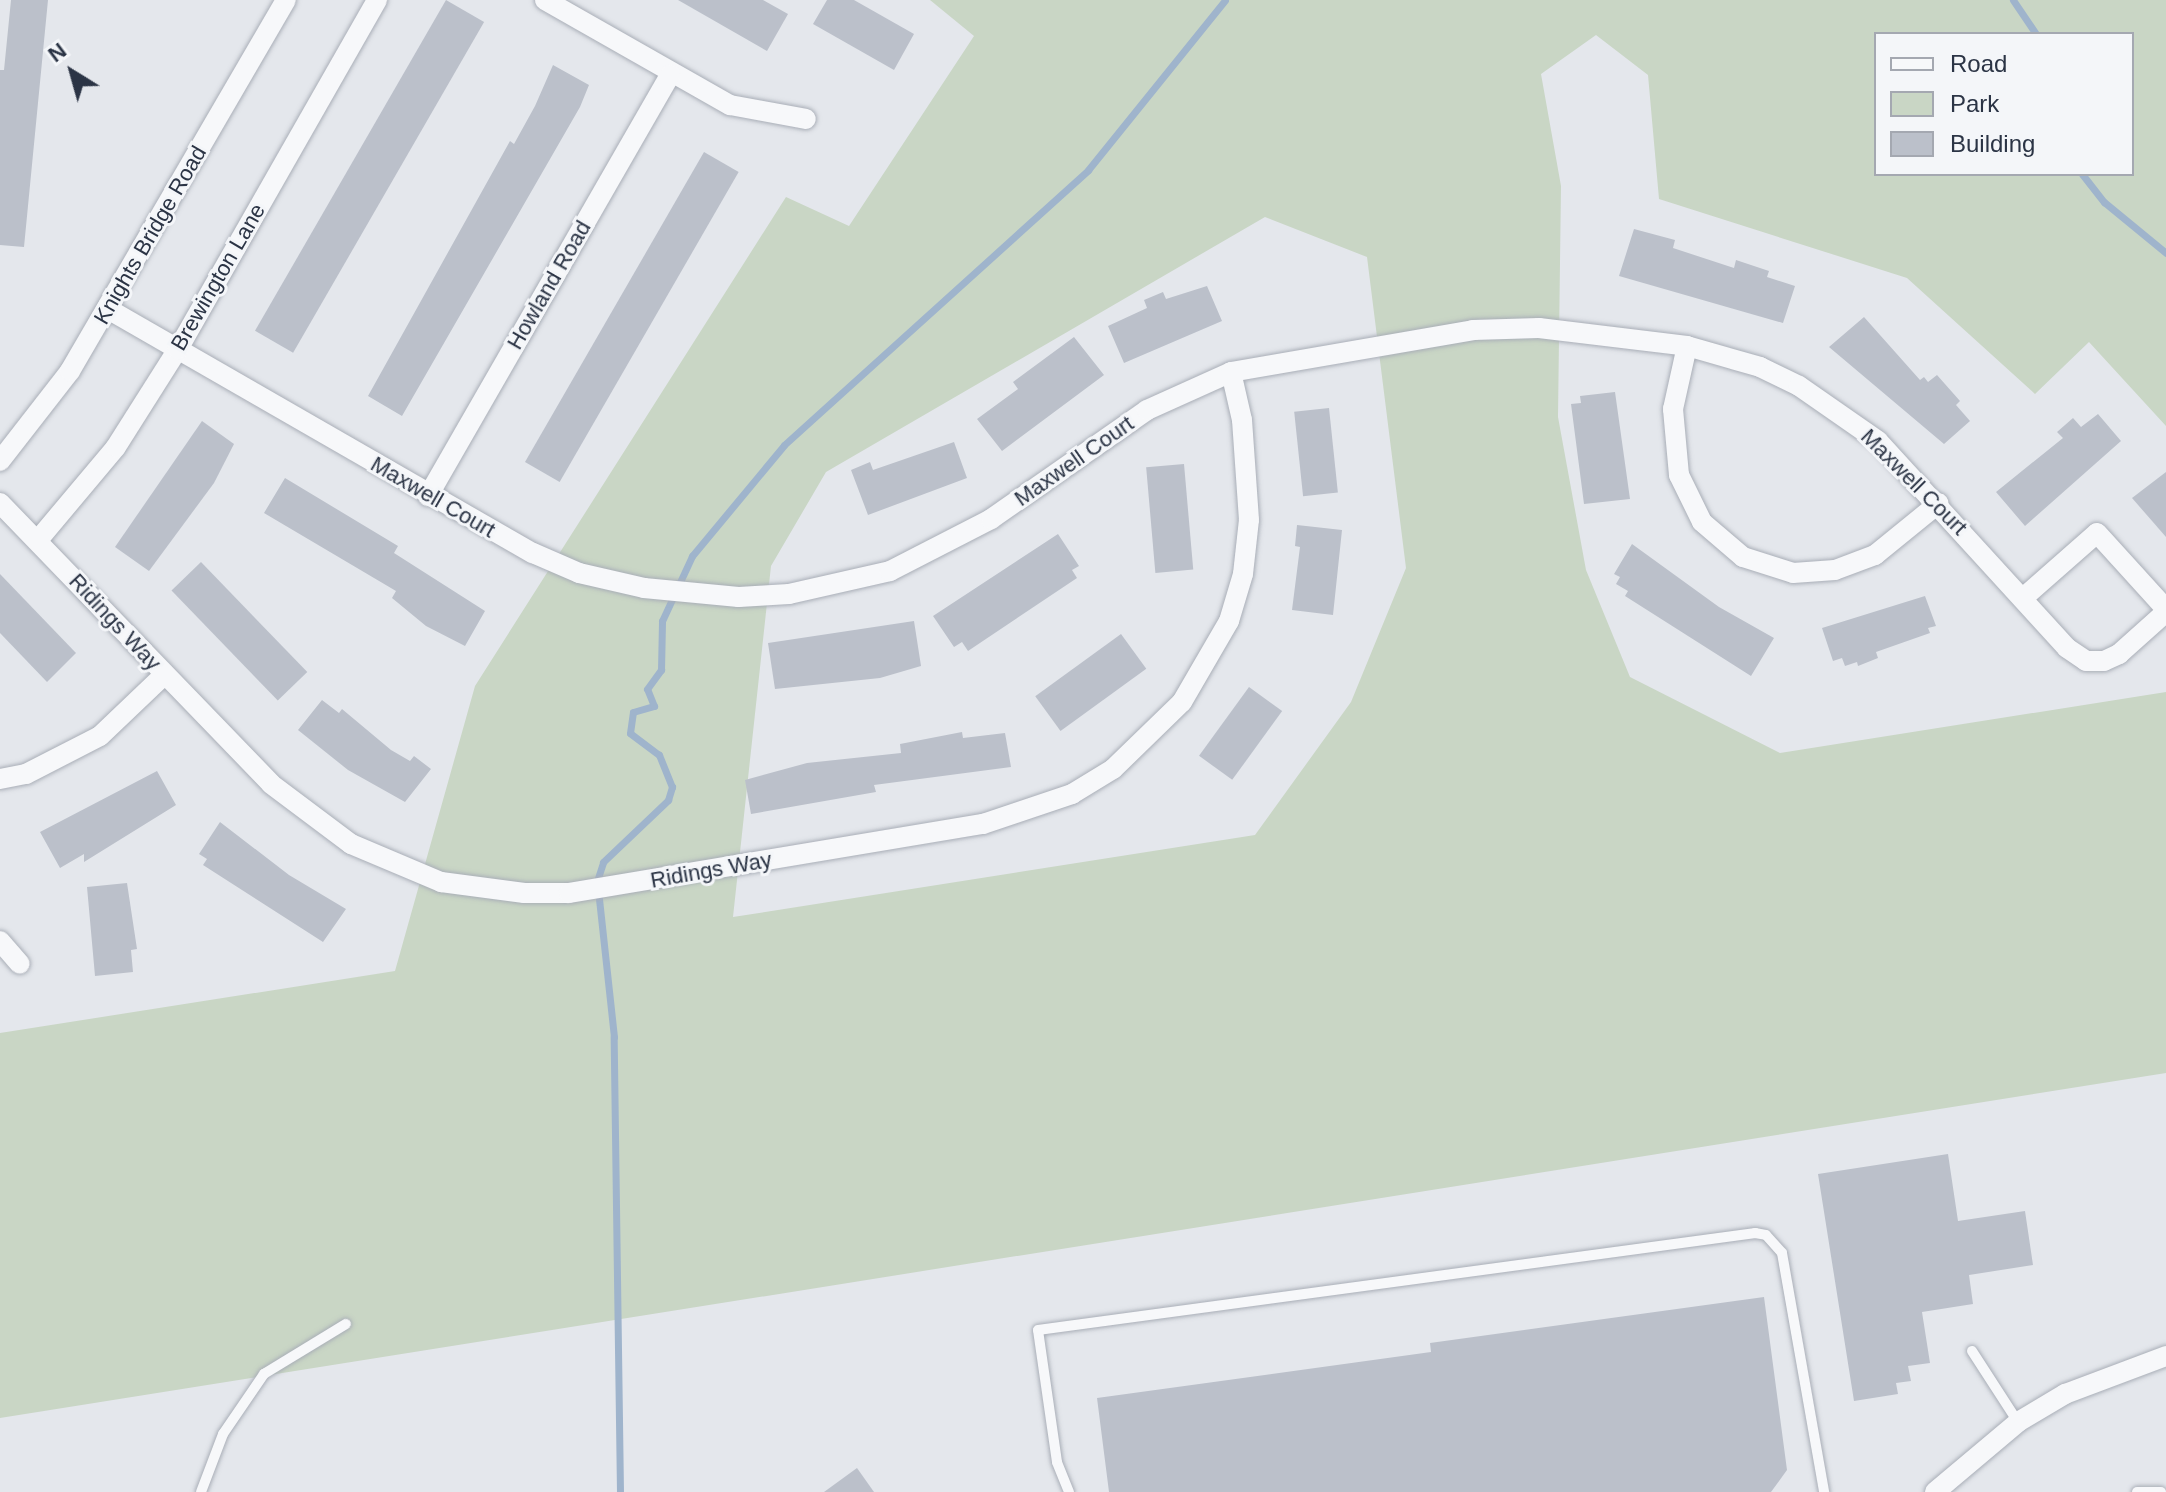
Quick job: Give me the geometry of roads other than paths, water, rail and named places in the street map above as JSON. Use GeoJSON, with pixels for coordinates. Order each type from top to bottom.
{"type":"FeatureCollection","features":[{"type":"Feature","properties":{"kind":"street","name":"Knights Bridge Road"},"geometry":{"type":"LineString","coordinates":[[0,461],[31,427],[108,309],[286,0]]}},
{"type":"Feature","properties":{"kind":"street","name":"Brewington Lane"},"geometry":{"type":"LineString","coordinates":[[38,540],[116,447],[178,349],[377,0]]}},
{"type":"Feature","properties":{"kind":"street"},"geometry":{"type":"LineString","coordinates":[[545,0],[670,75],[756,113],[806,119]]}},
{"type":"Feature","properties":{"kind":"street","name":"Howland Road"},"geometry":{"type":"LineString","coordinates":[[428,496],[670,75]]}},
{"type":"Feature","properties":{"kind":"street","name":"Maxwell Court"},"geometry":{"type":"LineString","coordinates":[[108,309],[428,496],[533,553],[579,573],[686,594],[789,594],[890,571],[991,519],[1147,410],[1231,372],[1473,330],[1607,332],[1687,346],[1760,367],[1799,386],[1878,441],[1939,503],[2067,648],[2086,661],[2104,661],[2119,654],[2166,611],[2097,533],[2023,598]]}},
{"type":"Feature","properties":{"kind":"street"},"geometry":{"type":"LineString","coordinates":[[1687,346],[1673,409],[1679,475],[1702,522],[1743,557],[1793,573],[1835,570],[1875,555],[1939,503]]}},
{"type":"Feature","properties":{"kind":"street","name":"Ridings Way"},"geometry":{"type":"LineString","coordinates":[[0,503],[271,784],[351,844],[441,882],[497,891],[569,893],[983,824],[1072,794],[1113,769],[1182,702],[1229,621],[1243,574],[1249,520],[1245,445],[1231,372]]}},
{"type":"Feature","properties":{"kind":"street"},"geometry":{"type":"LineString","coordinates":[[0,779],[26,774],[100,736],[164,675]]}},
{"type":"Feature","properties":{"kind":"street"},"geometry":{"type":"LineString","coordinates":[[0,941],[20,964]]}},
{"type":"Feature","properties":{"kind":"street"},"geometry":{"type":"LineString","coordinates":[[1935,1492],[2018,1422],[2100,1376],[2166,1356]]}},
{"type":"Feature","properties":{"kind":"lane"},"geometry":{"type":"LineString","coordinates":[[1069,1492],[1057,1462],[1038,1330],[1755,1233],[1766,1235],[1782,1253],[1824,1492]]}},
{"type":"Feature","properties":{"kind":"lane"},"geometry":{"type":"LineString","coordinates":[[201,1492],[223,1434],[264,1374],[346,1324]]}},
{"type":"Feature","properties":{"kind":"lane"},"geometry":{"type":"LineString","coordinates":[[1972,1351],[2018,1422]]}},
{"type":"Feature","properties":{"kind":"lane"},"geometry":{"type":"LineString","coordinates":[[2137,1492],[2161,1492]]}},
{"type":"Feature","properties":{"kind":"waterway"},"geometry":{"type":"LineString","coordinates":[[620,1492],[614,1037],[597,881],[603,862],[668,800],[672,787],[659,755],[630,733],[633,712],[654,706],[647,689],[661,670],[662,621],[692,556],[784,445],[1088,170],[1225,0]]}},
{"type":"Feature","properties":{"kind":"waterway"},"geometry":{"type":"LineString","coordinates":[[2013,0],[2035,32]]}},
{"type":"Feature","properties":{"kind":"waterway"},"geometry":{"type":"LineString","coordinates":[[2084,176],[2104,202],[2166,253]]}}]}
